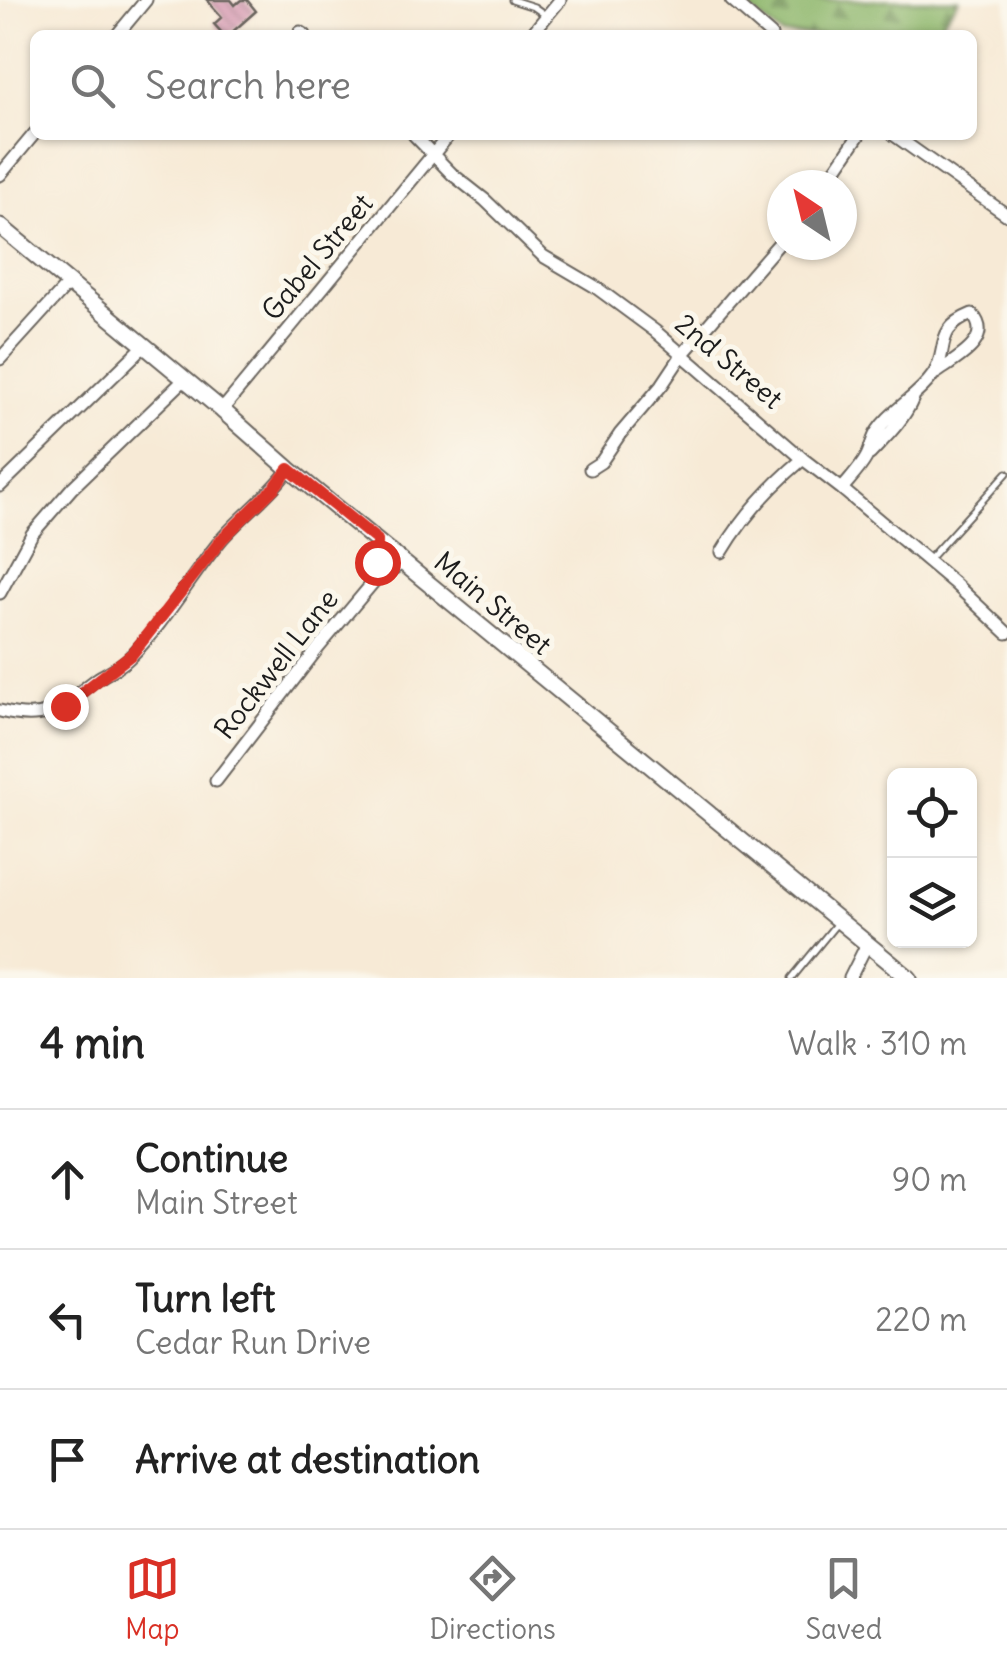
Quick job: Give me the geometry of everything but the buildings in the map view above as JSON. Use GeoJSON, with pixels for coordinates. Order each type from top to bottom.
{"type":"FeatureCollection","features":[{"type":"Feature","properties":{"kind":"main road","name":"Main Street"},"geometry":{"type":"LineString","coordinates":[[0,226],[289,469],[909,978]]}},
{"type":"Feature","properties":{"kind":"street"},"geometry":{"type":"LineString","coordinates":[[121,30],[146,0]]}},
{"type":"Feature","properties":{"kind":"street"},"geometry":{"type":"LineString","coordinates":[[535,30],[560,0]]}},
{"type":"Feature","properties":{"kind":"street"},"geometry":{"type":"LineString","coordinates":[[730,0],[765,30]]}},
{"type":"Feature","properties":{"kind":"street"},"geometry":{"type":"LineString","coordinates":[[0,175],[30,139]]}},
{"type":"Feature","properties":{"kind":"street","name":"2nd Street"},"geometry":{"type":"LineString","coordinates":[[419,140],[544,256],[655,330],[928,561],[1007,634]]}},
{"type":"Feature","properties":{"kind":"street","name":"Gabel Street"},"geometry":{"type":"LineString","coordinates":[[222,410],[445,140]]}},
{"type":"Feature","properties":{"kind":"street"},"geometry":{"type":"LineString","coordinates":[[835,170],[855,140]]}},
{"type":"Feature","properties":{"kind":"street"},"geometry":{"type":"LineString","coordinates":[[901,140],[1007,215]]}},
{"type":"Feature","properties":{"kind":"street"},"geometry":{"type":"LineString","coordinates":[[590,469],[601,462],[682,356],[767,257]]}},
{"type":"Feature","properties":{"kind":"street"},"geometry":{"type":"LineString","coordinates":[[0,358],[69,284]]}},
{"type":"Feature","properties":{"kind":"street"},"geometry":{"type":"LineString","coordinates":[[842,489],[867,457],[876,432],[895,410],[976,342],[980,323],[972,314],[956,320],[943,342],[936,372]]}},
{"type":"Feature","properties":{"kind":"street"},"geometry":{"type":"LineString","coordinates":[[0,486],[144,346]]}},
{"type":"Feature","properties":{"kind":"street"},"geometry":{"type":"LineString","coordinates":[[0,593],[32,534],[72,488],[184,380]]}},
{"type":"Feature","properties":{"kind":"street"},"geometry":{"type":"LineString","coordinates":[[722,552],[782,477],[804,460]]}},
{"type":"Feature","properties":{"kind":"street"},"geometry":{"type":"LineString","coordinates":[[0,711],[36,715],[56,710],[125,662],[222,539],[289,469]]}},
{"type":"Feature","properties":{"kind":"street","name":"Rockwell Lane"},"geometry":{"type":"LineString","coordinates":[[376,579],[377,540]]}},
{"type":"Feature","properties":{"kind":"street","name":"Rockwell Lane"},"geometry":{"type":"LineString","coordinates":[[216,781],[376,579],[404,562]]}},
{"type":"Feature","properties":{"kind":"street"},"geometry":{"type":"LineString","coordinates":[[850,978],[867,944]]}},
{"type":"Feature","properties":{"kind":"lane"},"geometry":{"type":"LineString","coordinates":[[512,0],[547,16]]}},
{"type":"Feature","properties":{"kind":"lane"},"geometry":{"type":"LineString","coordinates":[[928,561],[1007,473]]}},
{"type":"Feature","properties":{"kind":"lane"},"geometry":{"type":"LineString","coordinates":[[792,978],[839,921]]}},
{"type":"Feature","properties":{"kind":"green space"},"geometry":{"type":"Polygon","coordinates":[[[737,0],[959,0],[936,30],[776,30],[737,0]]]}},
{"type":"Feature","properties":{"kind":"route"},"geometry":{"type":"LineString","coordinates":[[65,706],[125,662],[222,539],[289,469],[377,540],[377,562]]}}]}
